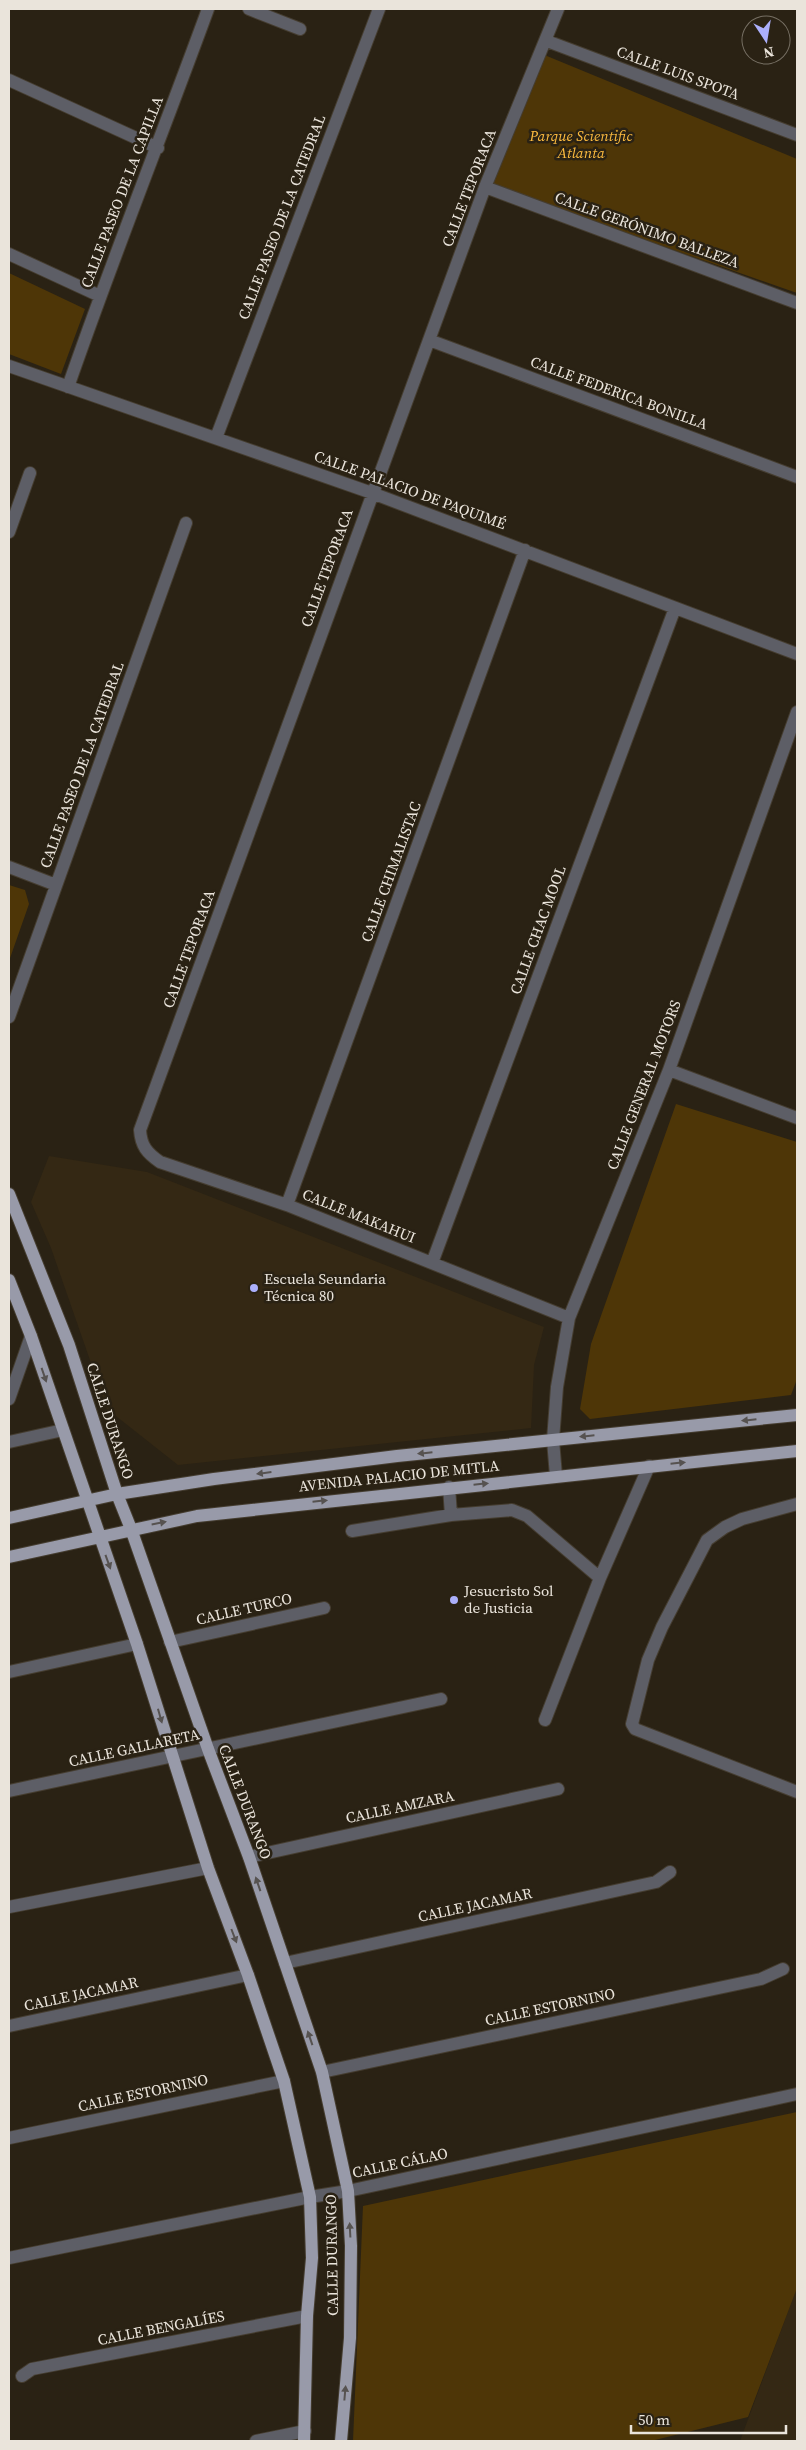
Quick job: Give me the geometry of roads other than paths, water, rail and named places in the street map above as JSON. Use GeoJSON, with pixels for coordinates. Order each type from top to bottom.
{"type":"FeatureCollection","features":[{"type":"Feature","properties":{"kind":"main road","name":"CALLE DURANGO"},"geometry":{"type":"LineString","coordinates":[[9,1194],[69,1345],[117,1494],[132,1528],[208,1749],[249,1857],[322,2072],[348,2191],[351,2246],[350,2338],[341,2441]]}},
{"type":"Feature","properties":{"kind":"main road","name":"CALLE DURANGO"},"geometry":{"type":"LineString","coordinates":[[9,1280],[137,1644],[208,1868],[248,1974],[284,2081],[310,2197],[312,2258],[307,2316],[304,2436]]}},
{"type":"Feature","properties":{"kind":"main road","name":"AVENIDA PALACIO DE MITLA"},"geometry":{"type":"LineString","coordinates":[[9,1518],[117,1494],[397,1456],[797,1415]]}},
{"type":"Feature","properties":{"kind":"main road","name":"AVENIDA PALACIO DE MITLA"},"geometry":{"type":"LineString","coordinates":[[9,1557],[99,1538],[132,1528],[241,1510],[797,1450]]}},
{"type":"Feature","properties":{"kind":"street","name":"CALLE PASEO DE LA CAPILLA"},"geometry":{"type":"LineString","coordinates":[[68,387],[100,296],[158,148],[208,9]]}},
{"type":"Feature","properties":{"kind":"street"},"geometry":{"type":"LineString","coordinates":[[249,9],[300,29]]}},
{"type":"Feature","properties":{"kind":"street","name":"CALLE PASEO DE LA CATEDRAL"},"geometry":{"type":"LineString","coordinates":[[216,438],[379,9]]}},
{"type":"Feature","properties":{"kind":"street","name":"CALLE TEPORACA"},"geometry":{"type":"LineString","coordinates":[[141,1143],[140,1130],[372,493],[485,188],[558,9]]}},
{"type":"Feature","properties":{"kind":"street","name":"CALLE LUIS SPOTA"},"geometry":{"type":"LineString","coordinates":[[546,41],[797,135]]}},
{"type":"Feature","properties":{"kind":"street"},"geometry":{"type":"LineString","coordinates":[[9,80],[158,148]]}},
{"type":"Feature","properties":{"kind":"street","name":"CALLE GERÓNIMO BALLEZA"},"geometry":{"type":"LineString","coordinates":[[485,188],[797,303]]}},
{"type":"Feature","properties":{"kind":"street"},"geometry":{"type":"LineString","coordinates":[[9,254],[100,296]]}},
{"type":"Feature","properties":{"kind":"street","name":"CALLE FEDERICA BONILLA"},"geometry":{"type":"LineString","coordinates":[[429,340],[797,477]]}},
{"type":"Feature","properties":{"kind":"street","name":"CALLE PALACIO DE PAQUIMÉ"},"geometry":{"type":"LineString","coordinates":[[9,366],[372,493],[797,654]]}},
{"type":"Feature","properties":{"kind":"street"},"geometry":{"type":"LineString","coordinates":[[9,532],[30,473]]}},
{"type":"Feature","properties":{"kind":"street","name":"CALLE PASEO DE LA CATEDRAL"},"geometry":{"type":"LineString","coordinates":[[9,1017],[186,523]]}},
{"type":"Feature","properties":{"kind":"street","name":"CALLE CHIMALISTAC"},"geometry":{"type":"LineString","coordinates":[[287,1205],[525,550]]}},
{"type":"Feature","properties":{"kind":"street","name":"CALLE CHAC MOOL"},"geometry":{"type":"LineString","coordinates":[[432,1263],[674,608]]}},
{"type":"Feature","properties":{"kind":"street","name":"CALLE GENERAL MOTORS"},"geometry":{"type":"LineString","coordinates":[[556,1476],[554,1440],[556,1387],[569,1318],[669,1070],[797,712]]}},
{"type":"Feature","properties":{"kind":"street"},"geometry":{"type":"LineString","coordinates":[[9,867],[56,885]]}},
{"type":"Feature","properties":{"kind":"street"},"geometry":{"type":"LineString","coordinates":[[669,1070],[797,1118]]}},
{"type":"Feature","properties":{"kind":"street","name":"CALLE MAKAHUI"},"geometry":{"type":"LineString","coordinates":[[141,1143],[148,1154],[160,1162],[287,1205],[569,1318]]}},
{"type":"Feature","properties":{"kind":"street"},"geometry":{"type":"LineString","coordinates":[[9,1399],[30,1336]]}},
{"type":"Feature","properties":{"kind":"street"},"geometry":{"type":"LineString","coordinates":[[9,1442],[63,1430]]}},
{"type":"Feature","properties":{"kind":"street"},"geometry":{"type":"LineString","coordinates":[[545,1720],[600,1578],[650,1466]]}},
{"type":"Feature","properties":{"kind":"street"},"geometry":{"type":"LineString","coordinates":[[449,1487],[451,1515]]}},
{"type":"Feature","properties":{"kind":"street"},"geometry":{"type":"LineString","coordinates":[[797,1504],[742,1519],[725,1527],[707,1540],[662,1627],[648,1660],[632,1724],[634,1729],[797,1792]]}},
{"type":"Feature","properties":{"kind":"street"},"geometry":{"type":"LineString","coordinates":[[352,1531],[451,1515],[512,1510],[527,1516],[600,1578]]}},
{"type":"Feature","properties":{"kind":"street","name":"CALLE TURCO"},"geometry":{"type":"LineString","coordinates":[[170,1642],[324,1608]]}},
{"type":"Feature","properties":{"kind":"street"},"geometry":{"type":"LineString","coordinates":[[9,1672],[137,1644]]}},
{"type":"Feature","properties":{"kind":"street","name":"CALLE GALLARETA"},"geometry":{"type":"LineString","coordinates":[[9,1791],[441,1700]]}},
{"type":"Feature","properties":{"kind":"street","name":"CALLE AMZARA"},"geometry":{"type":"LineString","coordinates":[[249,1857],[558,1789]]}},
{"type":"Feature","properties":{"kind":"street"},"geometry":{"type":"LineString","coordinates":[[9,1907],[208,1868]]}},
{"type":"Feature","properties":{"kind":"street","name":"CALLE JACAMAR"},"geometry":{"type":"LineString","coordinates":[[285,1964],[656,1882],[670,1872]]}},
{"type":"Feature","properties":{"kind":"street","name":"CALLE ESTORNINO"},"geometry":{"type":"LineString","coordinates":[[322,2072],[761,1979],[783,1969]]}},
{"type":"Feature","properties":{"kind":"street","name":"CALLE JACAMAR"},"geometry":{"type":"LineString","coordinates":[[9,2026],[248,1974]]}},
{"type":"Feature","properties":{"kind":"street","name":"CALLE ESTORNINO"},"geometry":{"type":"LineString","coordinates":[[9,2138],[284,2081]]}},
{"type":"Feature","properties":{"kind":"street","name":"CALLE CÁLAO"},"geometry":{"type":"LineString","coordinates":[[9,2258],[348,2191],[797,2094]]}},
{"type":"Feature","properties":{"kind":"street","name":"CALLE BENGALÍES"},"geometry":{"type":"LineString","coordinates":[[22,2376],[32,2370],[307,2316]]}},
{"type":"Feature","properties":{"kind":"street"},"geometry":{"type":"LineString","coordinates":[[256,2441],[304,2436]]}},
{"type":"Feature","properties":{"kind":"place","name":"Escuela Seundaria Técnica 80"},"geometry":{"type":"Point","coordinates":[254,1288]}},
{"type":"Feature","properties":{"kind":"place","name":"Jesucristo Sol de Justicia"},"geometry":{"type":"Point","coordinates":[454,1600]}},
{"type":"Feature","properties":{"kind":"park label","name":"Parque Scientific Atlanta"},"geometry":{"type":"Point","coordinates":[581,144]}}]}
